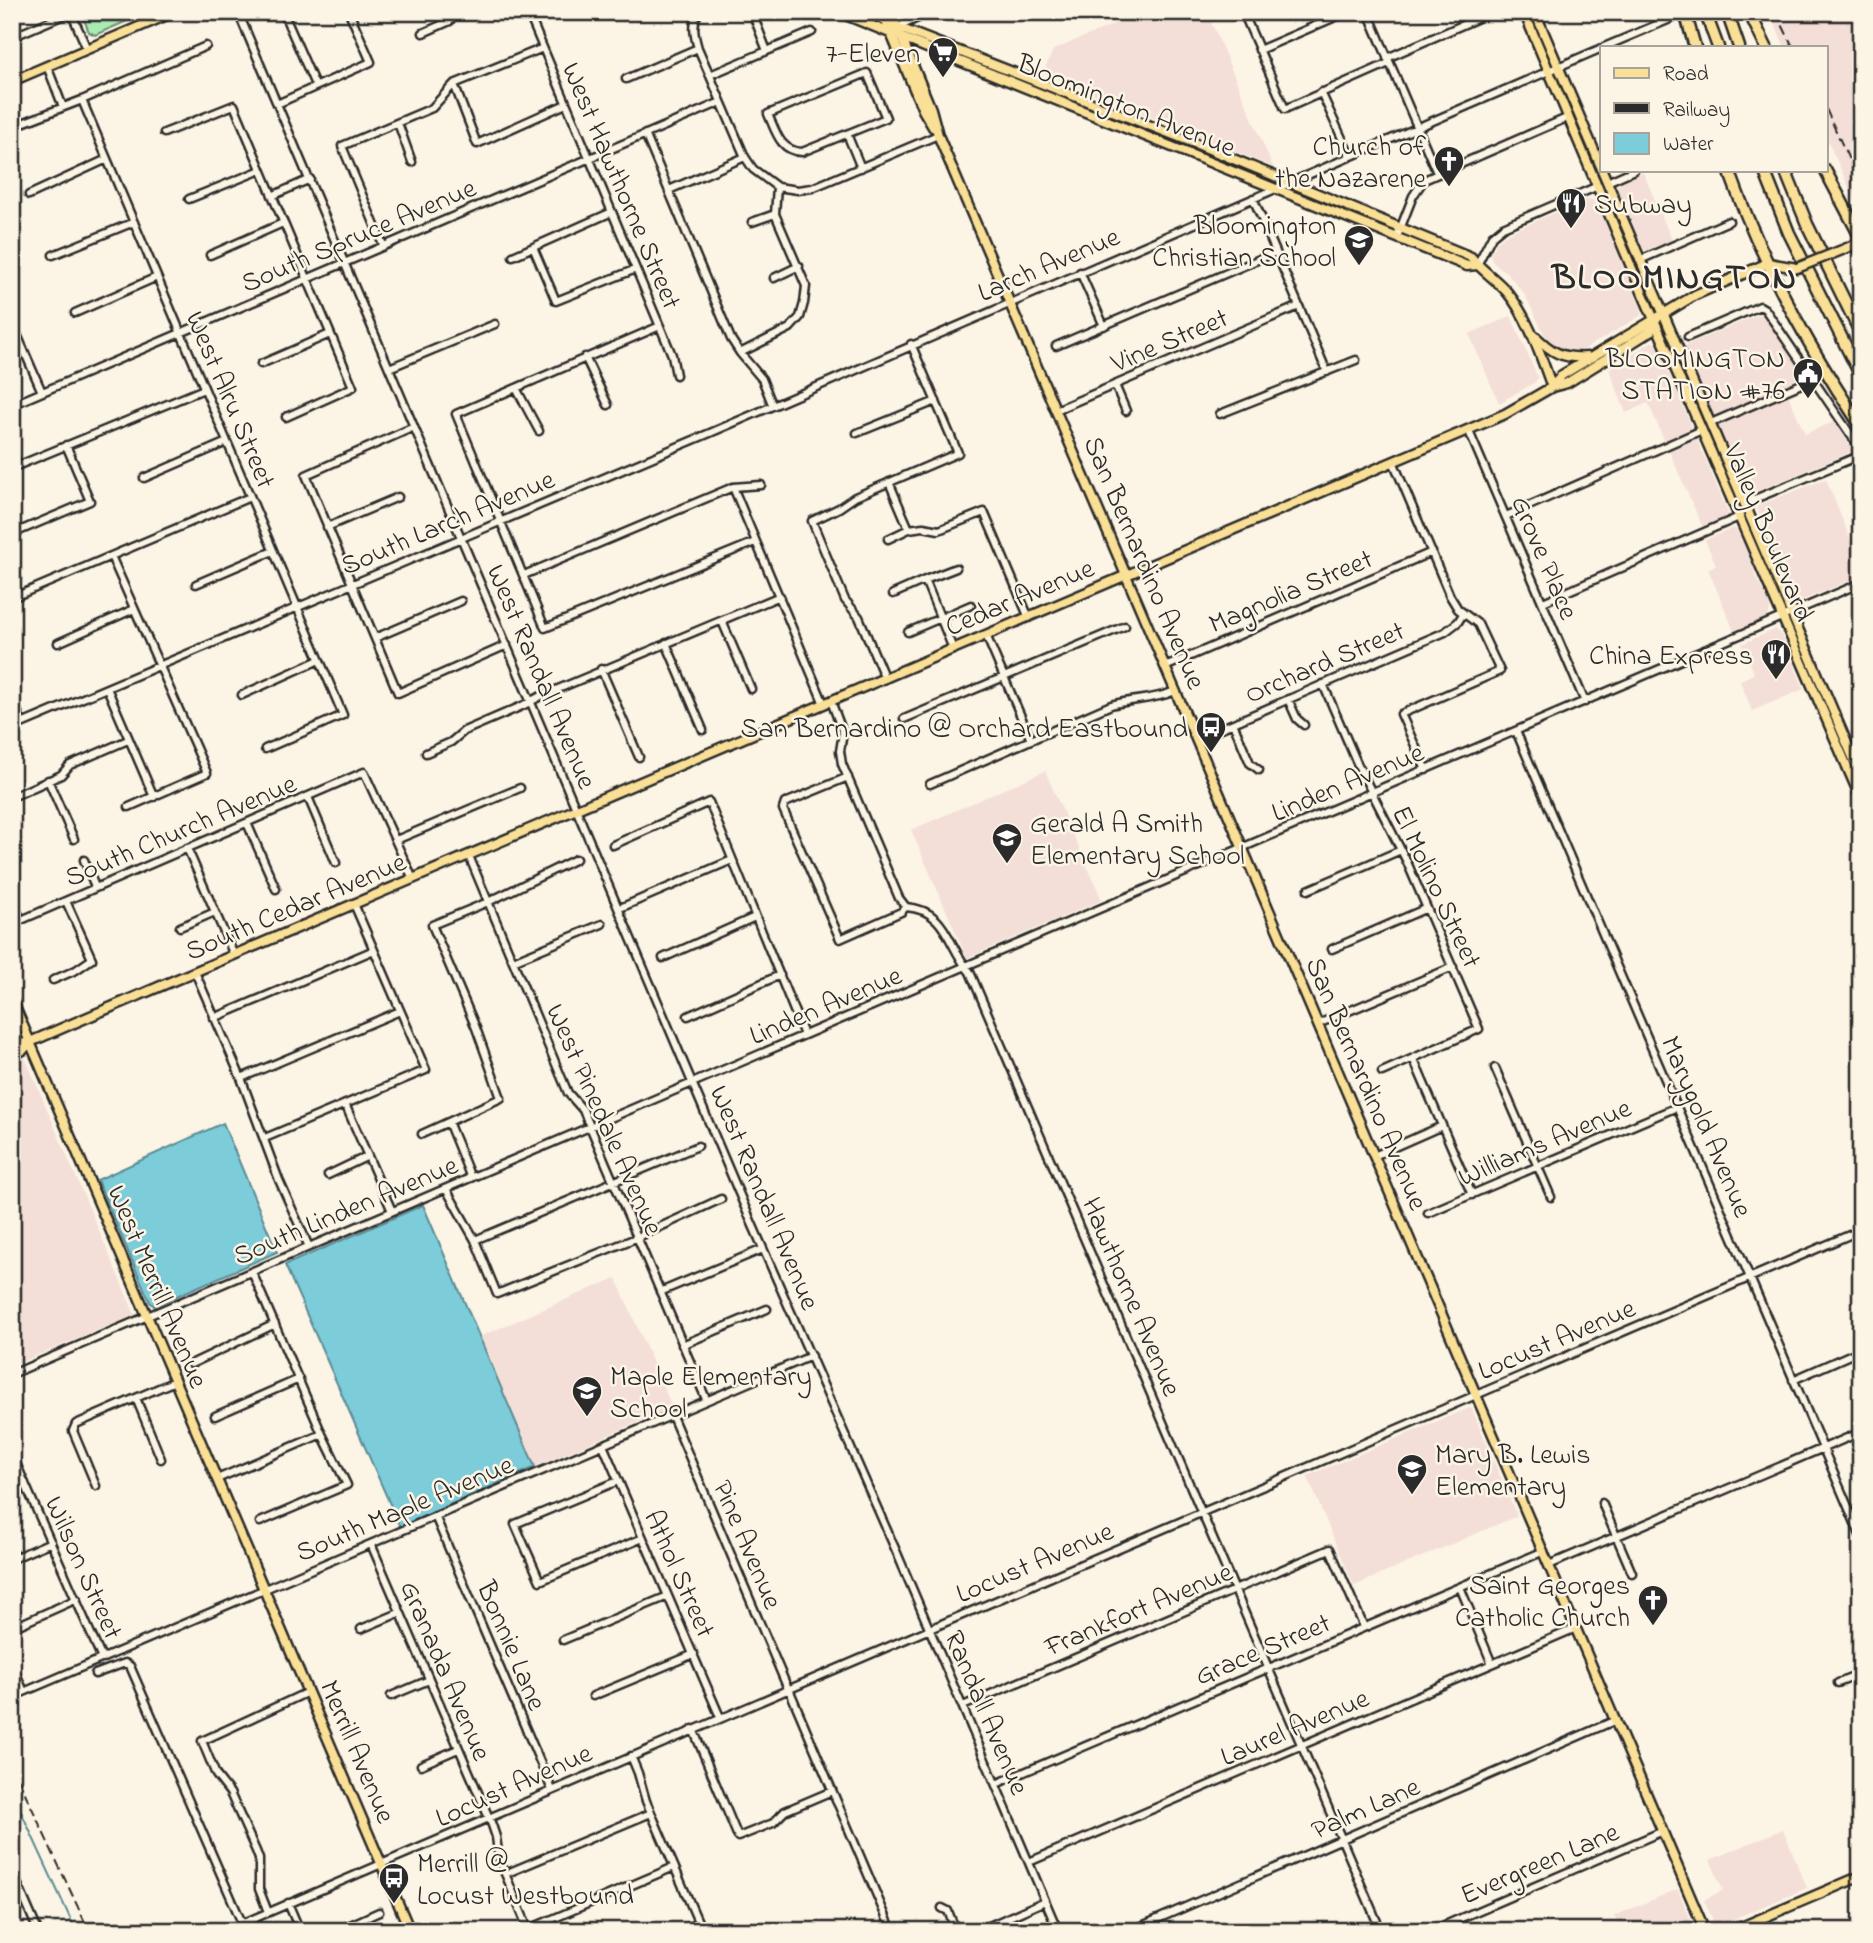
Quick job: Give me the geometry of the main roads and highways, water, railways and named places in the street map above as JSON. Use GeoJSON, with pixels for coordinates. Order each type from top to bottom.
{"type":"FeatureCollection","features":[{"type":"Feature","properties":{"kind":"highway"},"geometry":{"type":"LineString","coordinates":[[1685,12],[1695,46]]}},
{"type":"Feature","properties":{"kind":"highway"},"geometry":{"type":"LineString","coordinates":[[1705,12],[1718,46]]}},
{"type":"Feature","properties":{"kind":"highway"},"geometry":{"type":"LineString","coordinates":[[1727,12],[1739,46]]}},
{"type":"Feature","properties":{"kind":"highway"},"geometry":{"type":"LineString","coordinates":[[1749,12],[1766,46]]}},
{"type":"Feature","properties":{"kind":"highway"},"geometry":{"type":"LineString","coordinates":[[1731,172],[1768,263],[1807,339],[1861,426]]}},
{"type":"Feature","properties":{"kind":"highway"},"geometry":{"type":"LineString","coordinates":[[1765,172],[1789,233],[1861,376]]}},
{"type":"Feature","properties":{"kind":"highway"},"geometry":{"type":"LineString","coordinates":[[1786,172],[1807,225],[1861,334]]}},
{"type":"Feature","properties":{"kind":"highway"},"geometry":{"type":"LineString","coordinates":[[1826,172],[1861,240]]}},
{"type":"Feature","properties":{"kind":"main road"},"geometry":{"type":"LineString","coordinates":[[12,81],[174,12]]}},
{"type":"Feature","properties":{"kind":"main road","name":"Bloomington Avenue"},"geometry":{"type":"LineString","coordinates":[[838,12],[894,30],[1147,125],[1471,257],[1507,292],[1521,312],[1552,387]]}},
{"type":"Feature","properties":{"kind":"main road"},"geometry":{"type":"LineString","coordinates":[[869,12],[886,15],[923,110],[938,135]]}},
{"type":"Feature","properties":{"kind":"main road","name":"Valley Boulevard"},"geometry":{"type":"LineString","coordinates":[[1524,12],[1600,165]]}},
{"type":"Feature","properties":{"kind":"main road","name":"Valley Boulevard"},"geometry":{"type":"LineString","coordinates":[[1535,12],[1569,117],[1653,318],[1739,517],[1861,776]]}},
{"type":"Feature","properties":{"kind":"main road","name":"Bloomington Avenue"},"geometry":{"type":"LineString","coordinates":[[894,30],[902,38],[1467,266],[1477,265]]}},
{"type":"Feature","properties":{"kind":"main road"},"geometry":{"type":"LineString","coordinates":[[902,38],[931,109],[938,135]]}},
{"type":"Feature","properties":{"kind":"main road"},"geometry":{"type":"LineString","coordinates":[[911,60],[915,53],[925,47]]}},
{"type":"Feature","properties":{"kind":"main road"},"geometry":{"type":"LineString","coordinates":[[1033,91],[1037,87],[1068,95]]}},
{"type":"Feature","properties":{"kind":"main road"},"geometry":{"type":"LineString","coordinates":[[1143,135],[1147,125]]}},
{"type":"Feature","properties":{"kind":"main road","name":"San Bernardino Avenue"},"geometry":{"type":"LineString","coordinates":[[938,135],[1705,1931]]}},
{"type":"Feature","properties":{"kind":"main road","name":"Valley Boulevard"},"geometry":{"type":"LineString","coordinates":[[1603,172],[1745,503],[1861,799]]}},
{"type":"Feature","properties":{"kind":"main road"},"geometry":{"type":"LineString","coordinates":[[1768,263],[1797,268],[1861,240]]}},
{"type":"Feature","properties":{"kind":"main road","name":"Cedar Avenue"},"geometry":{"type":"LineString","coordinates":[[1552,387],[1562,374],[1653,318],[1695,295],[1768,263]]}},
{"type":"Feature","properties":{"kind":"main road","name":"Cedar Avenue"},"geometry":{"type":"LineString","coordinates":[[578,810],[1505,414],[1552,387],[1567,383],[1651,331],[1653,318]]}},
{"type":"Feature","properties":{"kind":"main road"},"geometry":{"type":"LineString","coordinates":[[1530,331],[1556,354],[1574,358],[1590,357]]}},
{"type":"Feature","properties":{"kind":"main road","name":"South Cedar Avenue"},"geometry":{"type":"LineString","coordinates":[[12,1046],[30,1042],[578,810]]}},
{"type":"Feature","properties":{"kind":"main road","name":"West Merrill Avenue"},"geometry":{"type":"LineString","coordinates":[[12,1000],[265,1590]]}},
{"type":"Feature","properties":{"kind":"main road","name":"South Cedar Avenue"},"geometry":{"type":"LineString","coordinates":[[12,1055],[23,1050],[30,1042]]}},
{"type":"Feature","properties":{"kind":"main road","name":"Merrill Avenue"},"geometry":{"type":"LineString","coordinates":[[265,1590],[411,1931]]}},
{"type":"Feature","properties":{"kind":"main road"},"geometry":{"type":"LineString","coordinates":[[1731,1931],[1861,1876]]}},
{"type":"Feature","properties":{"kind":"water"},"geometry":{"type":"Polygon","coordinates":[[[223,1123],[277,1252],[154,1306],[97,1180],[223,1123]]]}},
{"type":"Feature","properties":{"kind":"water"},"geometry":{"type":"Polygon","coordinates":[[[423,1205],[535,1467],[400,1527],[285,1265],[423,1205]]]}},
{"type":"Feature","properties":{"kind":"waterway"},"geometry":{"type":"LineString","coordinates":[[1678,12],[1688,46]]}},
{"type":"Feature","properties":{"kind":"waterway"},"geometry":{"type":"LineString","coordinates":[[12,1792],[76,1931]]}},
{"type":"Feature","properties":{"kind":"railway"},"geometry":{"type":"LineString","coordinates":[[1776,12],[1793,46]]}},
{"type":"Feature","properties":{"kind":"railway"},"geometry":{"type":"LineString","coordinates":[[1828,113],[1861,186]]}},
{"type":"Feature","properties":{"kind":"railway"},"geometry":{"type":"LineString","coordinates":[[12,1765],[89,1931]]}},
{"type":"Feature","properties":{"kind":"place","name":"7-Eleven"},"geometry":{"type":"Point","coordinates":[943,79]}},
{"type":"Feature","properties":{"kind":"place","name":"Church of the Nazarene"},"geometry":{"type":"Point","coordinates":[1449,188]}},
{"type":"Feature","properties":{"kind":"place","name":"Subway"},"geometry":{"type":"Point","coordinates":[1571,230]}},
{"type":"Feature","properties":{"kind":"place","name":"Bloomington Christian School"},"geometry":{"type":"Point","coordinates":[1359,267]}},
{"type":"Feature","properties":{"kind":"place","name":"BLOOMINGTON STATION #76"},"geometry":{"type":"Point","coordinates":[1808,400]}},
{"type":"Feature","properties":{"kind":"place","name":"China Express"},"geometry":{"type":"Point","coordinates":[1776,681]}},
{"type":"Feature","properties":{"kind":"place","name":"San Bernardino @ Orchard Eastbound"},"geometry":{"type":"Point","coordinates":[1211,754]}},
{"type":"Feature","properties":{"kind":"place","name":"Gerald A Smith Elementary School"},"geometry":{"type":"Point","coordinates":[1007,865]}},
{"type":"Feature","properties":{"kind":"place","name":"Maple Elementary School"},"geometry":{"type":"Point","coordinates":[587,1418]}},
{"type":"Feature","properties":{"kind":"place","name":"Mary B. Lewis Elementary"},"geometry":{"type":"Point","coordinates":[1412,1496]}},
{"type":"Feature","properties":{"kind":"place","name":"Saint Georges Catholic Church"},"geometry":{"type":"Point","coordinates":[1653,1627]}},
{"type":"Feature","properties":{"kind":"place","name":"Merrill @ Locust Westbound"},"geometry":{"type":"Point","coordinates":[394,1905]}},
{"type":"Feature","properties":{"kind":"district","name":"BLOOMINGTON"},"geometry":{"type":"Point","coordinates":[1675,276]}}]}
